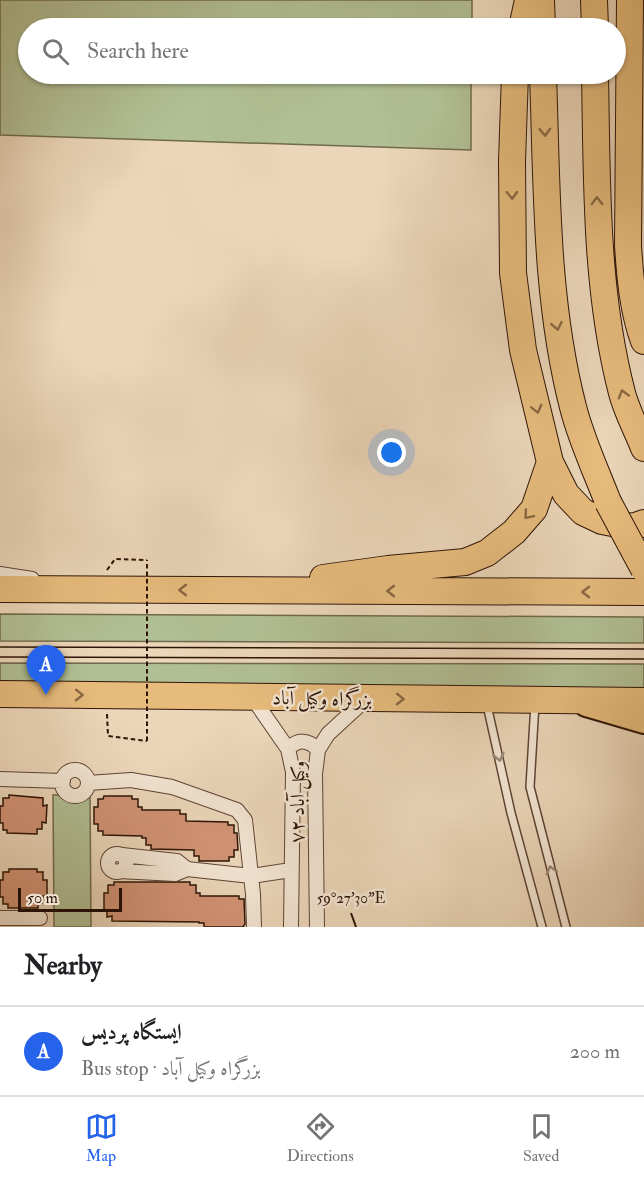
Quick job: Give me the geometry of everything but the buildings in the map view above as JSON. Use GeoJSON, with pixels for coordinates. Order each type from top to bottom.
{"type":"FeatureCollection","features":[{"type":"Feature","properties":{"kind":"highway"},"geometry":{"type":"LineString","coordinates":[[524,18],[528,0]]}},
{"type":"Feature","properties":{"kind":"highway"},"geometry":{"type":"LineString","coordinates":[[541,0],[542,18]]}},
{"type":"Feature","properties":{"kind":"highway"},"geometry":{"type":"LineString","coordinates":[[594,0],[595,18]]}},
{"type":"Feature","properties":{"kind":"highway"},"geometry":{"type":"LineString","coordinates":[[634,7],[636,245],[639,329],[644,341]]}},
{"type":"Feature","properties":{"kind":"highway"},"geometry":{"type":"LineString","coordinates":[[515,84],[512,160],[513,273],[523,350],[550,462],[566,494],[583,512],[602,521],[633,527],[644,523]]}},
{"type":"Feature","properties":{"kind":"highway"},"geometry":{"type":"LineString","coordinates":[[543,84],[554,310],[573,408],[608,502],[644,569]]}},
{"type":"Feature","properties":{"kind":"highway"},"geometry":{"type":"LineString","coordinates":[[595,84],[597,210],[605,303],[622,394],[644,448]]}},
{"type":"Feature","properties":{"kind":"highway"},"geometry":{"type":"LineString","coordinates":[[241,590],[388,569],[465,562],[487,553],[514,532],[534,509],[550,462]]}},
{"type":"Feature","properties":{"kind":"highway"},"geometry":{"type":"LineString","coordinates":[[0,589],[644,592]]}},
{"type":"Feature","properties":{"kind":"highway","name":"بزرگراه وکیل آباد"},"geometry":{"type":"LineString","coordinates":[[5,696],[644,701]]}},
{"type":"Feature","properties":{"kind":"main road"},"geometry":{"type":"LineString","coordinates":[[573,701],[644,722]]}},
{"type":"Feature","properties":{"kind":"street"},"geometry":{"type":"LineString","coordinates":[[0,574],[90,590]]}},
{"type":"Feature","properties":{"kind":"street","name":"۷۲ وکیل آباد"},"geometry":{"type":"LineString","coordinates":[[252,697],[288,749],[293,772],[291,927]]}},
{"type":"Feature","properties":{"kind":"street","name":"۷۲ وکیل آباد"},"geometry":{"type":"LineString","coordinates":[[317,927],[315,774],[318,750],[328,734],[367,699]]}},
{"type":"Feature","properties":{"kind":"street"},"geometry":{"type":"LineString","coordinates":[[288,749],[294,743],[303,741],[312,743],[318,750]]}},
{"type":"Feature","properties":{"kind":"street"},"geometry":{"type":"LineString","coordinates":[[0,779],[63,781],[65,791],[74,796],[85,792],[88,783],[131,780],[172,787],[237,810],[245,820],[254,927]]}},
{"type":"Feature","properties":{"kind":"street"},"geometry":{"type":"LineString","coordinates":[[187,869],[177,861],[122,855],[112,855],[108,864],[114,872],[175,873],[187,869],[250,876],[291,870]]}},
{"type":"Feature","properties":{"kind":"street"},"geometry":{"type":"LineString","coordinates":[[0,918],[40,918]]}},
{"type":"Feature","properties":{"kind":"lane"},"geometry":{"type":"LineString","coordinates":[[486,700],[512,813],[542,927]]}},
{"type":"Feature","properties":{"kind":"lane"},"geometry":{"type":"LineString","coordinates":[[535,700],[530,787],[566,927]]}},
{"type":"Feature","properties":{"kind":"path"},"geometry":{"type":"LineString","coordinates":[[108,736],[147,741],[147,561],[115,559]]}},
{"type":"Feature","properties":{"kind":"green space"},"geometry":{"type":"Polygon","coordinates":[[[0,0],[472,0],[472,18],[18,18],[18,84],[471,84],[471,150],[0,135],[0,0]]]}},
{"type":"Feature","properties":{"kind":"green space"},"geometry":{"type":"Polygon","coordinates":[[[0,614],[644,617],[644,643],[0,641],[0,614]]]}},
{"type":"Feature","properties":{"kind":"green space"},"geometry":{"type":"Polygon","coordinates":[[[0,663],[644,664],[644,693],[0,691],[0,663]]]}},
{"type":"Feature","properties":{"kind":"green space"},"geometry":{"type":"Polygon","coordinates":[[[53,795],[90,795],[91,927],[54,927],[53,795]]]}},
{"type":"Feature","properties":{"kind":"tram line"},"geometry":{"type":"LineString","coordinates":[[0,647],[644,649]]}},
{"type":"Feature","properties":{"kind":"tram line"},"geometry":{"type":"LineString","coordinates":[[0,657],[644,659]]}},
{"type":"Feature","properties":{"kind":"place","name":"ایستگاه پردیس"},"geometry":{"type":"Point","coordinates":[46,695]}}]}
